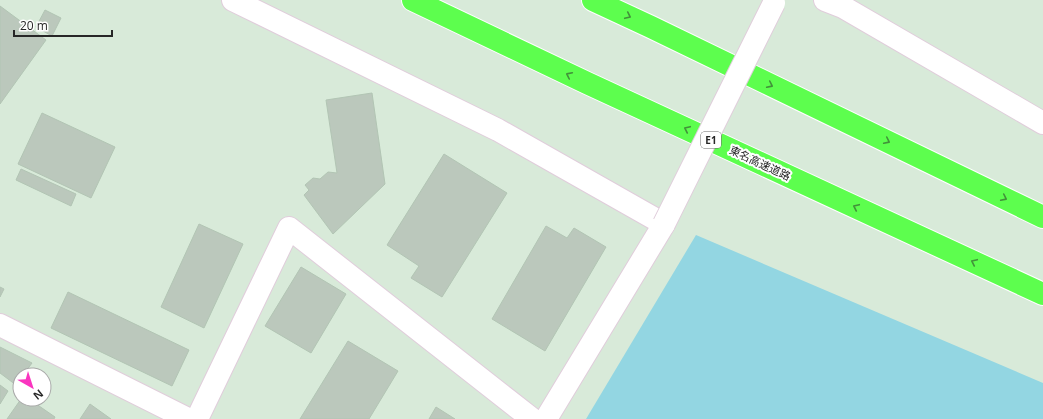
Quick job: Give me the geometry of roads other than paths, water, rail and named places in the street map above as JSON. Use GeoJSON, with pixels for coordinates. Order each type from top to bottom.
{"type":"FeatureCollection","features":[{"type":"Feature","properties":{"kind":"highway","name":"東名高速道路"},"geometry":{"type":"LineString","coordinates":[[413,0],[594,86],[1043,294]]}},
{"type":"Feature","properties":{"kind":"highway"},"geometry":{"type":"LineString","coordinates":[[593,0],[658,30],[1043,217]]}},
{"type":"Feature","properties":{"kind":"street"},"geometry":{"type":"LineString","coordinates":[[233,0],[498,130],[664,224]]}},
{"type":"Feature","properties":{"kind":"street"},"geometry":{"type":"LineString","coordinates":[[825,0],[843,7],[1043,123]]}},
{"type":"Feature","properties":{"kind":"street"},"geometry":{"type":"LineString","coordinates":[[546,419],[664,224],[774,1]]}},
{"type":"Feature","properties":{"kind":"street"},"geometry":{"type":"LineString","coordinates":[[197,419],[289,228],[532,419]]}},
{"type":"Feature","properties":{"kind":"street"},"geometry":{"type":"LineString","coordinates":[[0,326],[188,419]]}}]}
